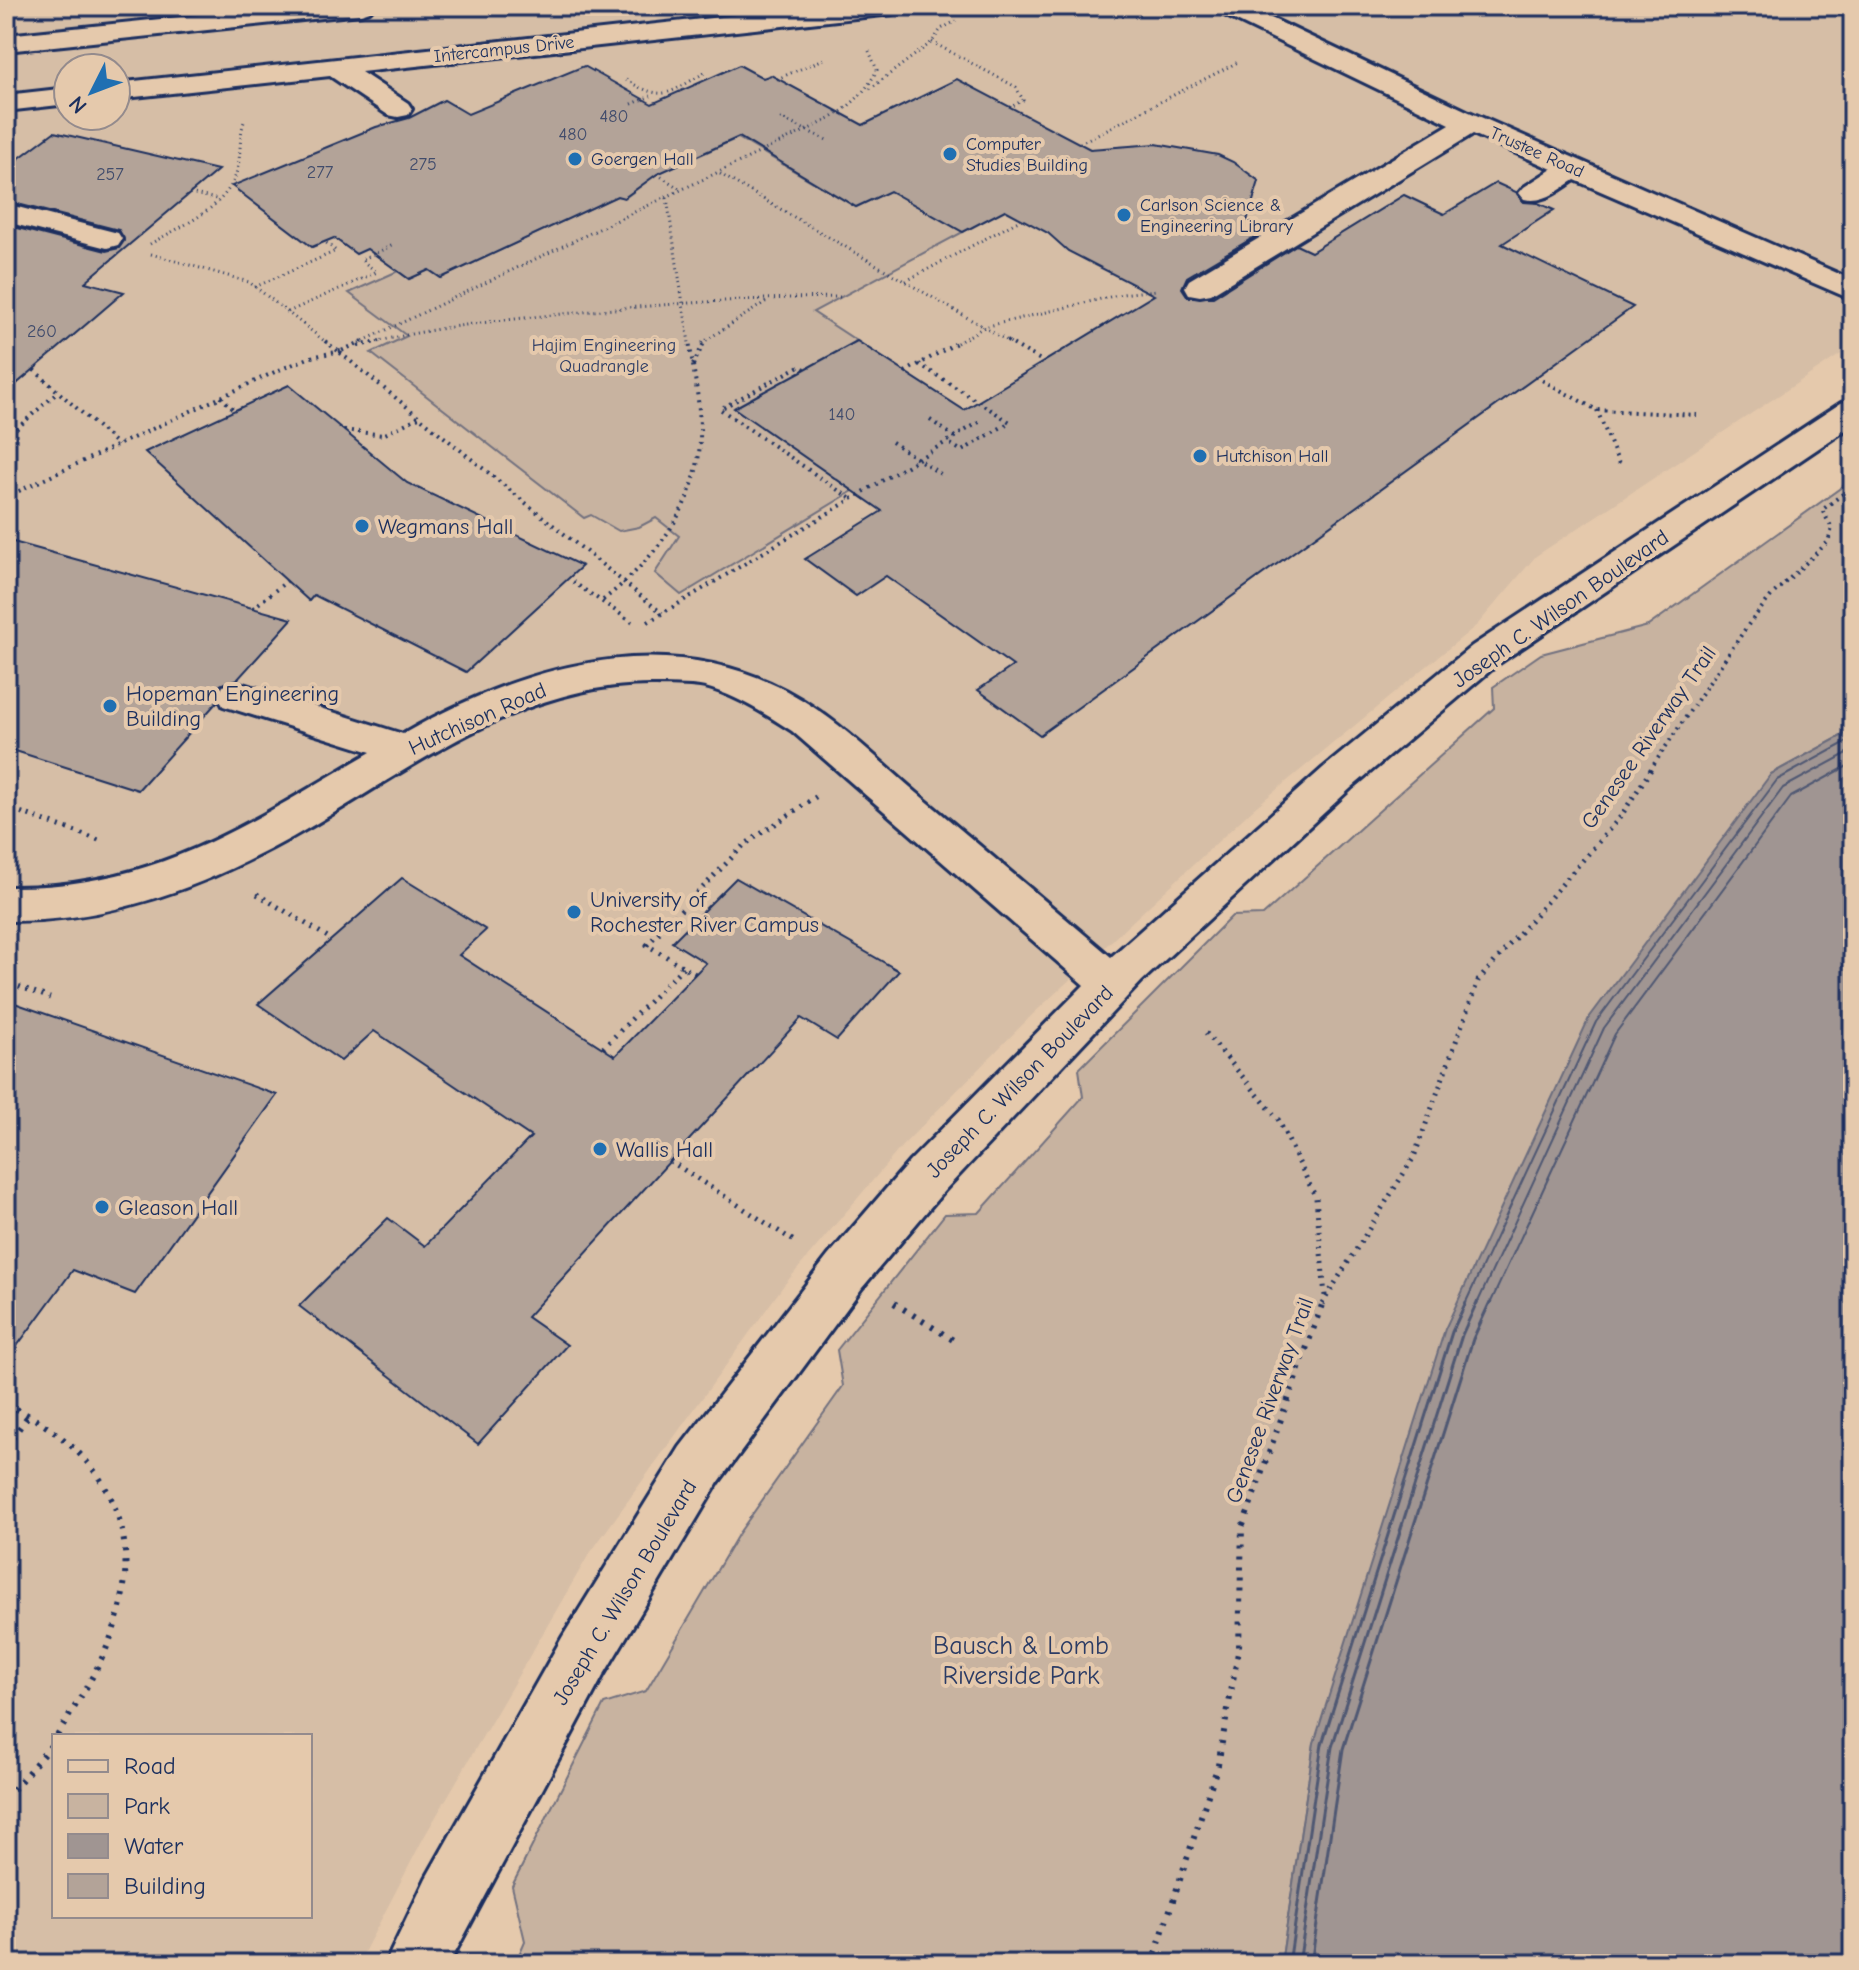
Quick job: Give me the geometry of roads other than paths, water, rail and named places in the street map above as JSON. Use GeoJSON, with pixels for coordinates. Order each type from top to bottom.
{"type":"FeatureCollection","features":[{"type":"Feature","properties":{"kind":"street"},"geometry":{"type":"LineString","coordinates":[[6,43],[361,6]]}},
{"type":"Feature","properties":{"kind":"street","name":"Intercampus Drive"},"geometry":{"type":"LineString","coordinates":[[132,89],[790,11],[892,6]]}},
{"type":"Feature","properties":{"kind":"street","name":"Trustee Road"},"geometry":{"type":"LineString","coordinates":[[1225,6],[1472,123],[1853,291]]}},
{"type":"Feature","properties":{"kind":"street"},"geometry":{"type":"LineString","coordinates":[[335,67],[398,109]]}},
{"type":"Feature","properties":{"kind":"street"},"geometry":{"type":"LineString","coordinates":[[6,103],[52,98]]}},
{"type":"Feature","properties":{"kind":"street"},"geometry":{"type":"LineString","coordinates":[[1200,287],[1472,123]]}},
{"type":"Feature","properties":{"kind":"street"},"geometry":{"type":"LineString","coordinates":[[1534,193],[1574,168]]}},
{"type":"Feature","properties":{"kind":"street"},"geometry":{"type":"LineString","coordinates":[[6,213],[107,239]]}},
{"type":"Feature","properties":{"kind":"street","name":"Joseph C. Wilson Boulevard"},"geometry":{"type":"LineString","coordinates":[[416,1964],[583,1656],[699,1465],[845,1272],[927,1176],[1113,984],[1325,788],[1485,655],[1853,410]]}},
{"type":"Feature","properties":{"kind":"street","name":"Hutchison Road"},"geometry":{"type":"LineString","coordinates":[[6,904],[41,905],[103,897],[167,879],[260,837],[429,735],[516,696],[601,671],[651,669],[698,672],[755,690],[806,721],[1113,984]]}},
{"type":"Feature","properties":{"kind":"street"},"geometry":{"type":"LineString","coordinates":[[237,696],[406,749]]}},
{"type":"Feature","properties":{"kind":"water"},"geometry":{"type":"Polygon","coordinates":[[[1853,716],[1853,1964],[1281,1964],[1314,1743],[1445,1329],[1589,1018],[1771,774],[1845,734],[1853,716]]]}},
{"type":"Feature","properties":{"kind":"place","name":"Computer Studies Building"},"geometry":{"type":"Point","coordinates":[950,154]}},
{"type":"Feature","properties":{"kind":"place","name":"Goergen Hall"},"geometry":{"type":"Point","coordinates":[575,159]}},
{"type":"Feature","properties":{"kind":"place","name":"Carlson Science & Engineering Library"},"geometry":{"type":"Point","coordinates":[1124,215]}},
{"type":"Feature","properties":{"kind":"place","name":"Hutchison Hall"},"geometry":{"type":"Point","coordinates":[1200,456]}},
{"type":"Feature","properties":{"kind":"place","name":"Wegmans Hall"},"geometry":{"type":"Point","coordinates":[362,526]}},
{"type":"Feature","properties":{"kind":"place","name":"Hopeman Engineering Building"},"geometry":{"type":"Point","coordinates":[110,706]}},
{"type":"Feature","properties":{"kind":"place","name":"University of Rochester River Campus"},"geometry":{"type":"Point","coordinates":[574,912]}},
{"type":"Feature","properties":{"kind":"place","name":"Wallis Hall"},"geometry":{"type":"Point","coordinates":[600,1149]}},
{"type":"Feature","properties":{"kind":"place","name":"Gleason Hall"},"geometry":{"type":"Point","coordinates":[102,1207]}},
{"type":"Feature","properties":{"kind":"park label","name":"Hajim Engineering Quadrangle"},"geometry":{"type":"Point","coordinates":[604,355]}},
{"type":"Feature","properties":{"kind":"park label","name":"Bausch & Lomb Riverside Park"},"geometry":{"type":"Point","coordinates":[1021,1660]}}]}
